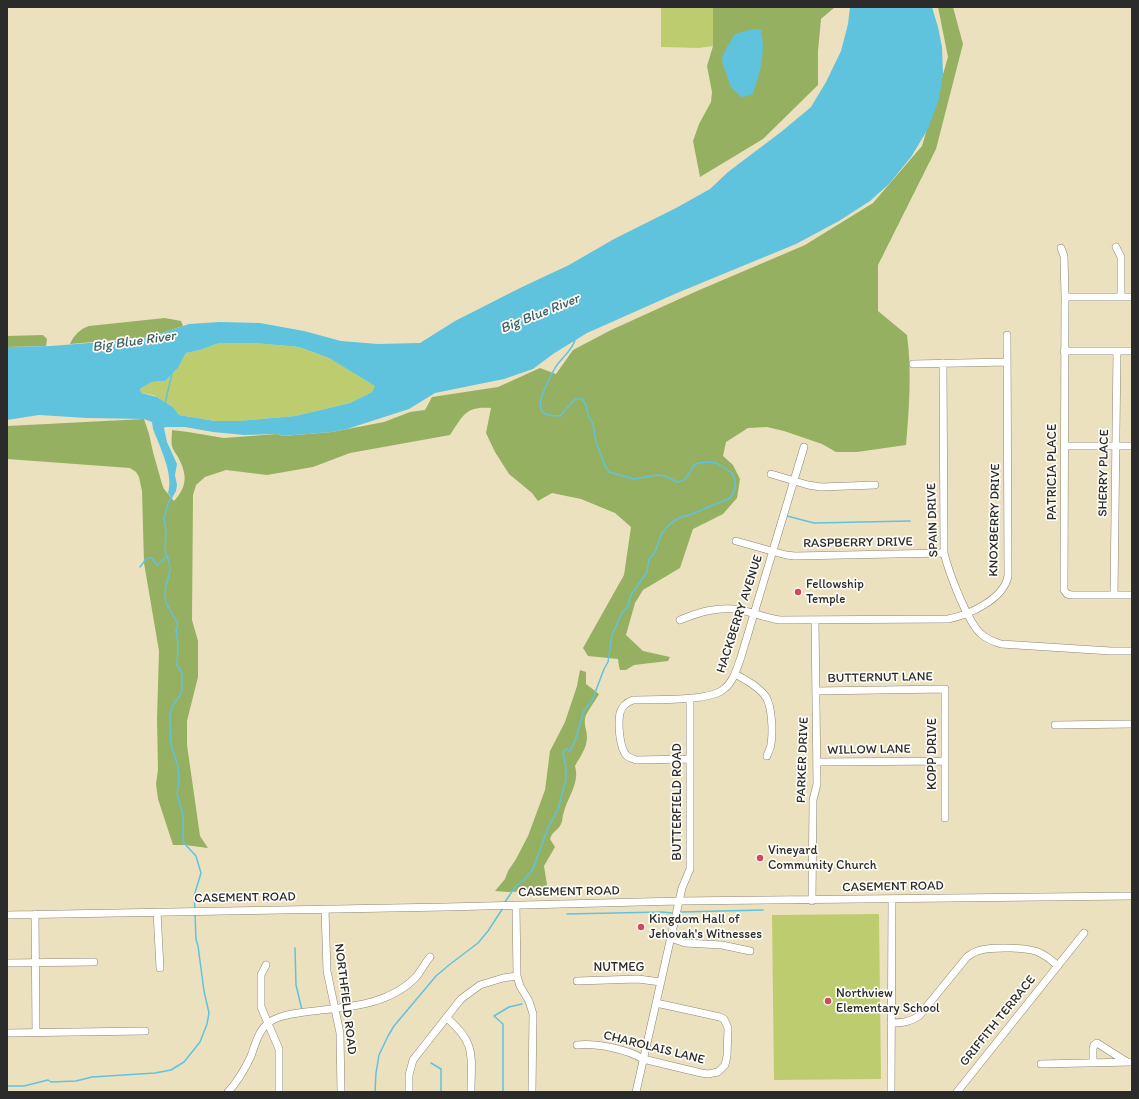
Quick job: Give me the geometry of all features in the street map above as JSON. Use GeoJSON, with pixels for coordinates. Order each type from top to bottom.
{"type":"FeatureCollection","features":[{"type":"Feature","properties":{"kind":"street"},"geometry":{"type":"LineString","coordinates":[[1116,247],[1121,257],[1121,297]]}},
{"type":"Feature","properties":{"kind":"street","name":"PATRICIA PLACE"},"geometry":{"type":"LineString","coordinates":[[1060,248],[1064,256],[1065,297],[1064,590],[1071,596],[1132,595]]}},
{"type":"Feature","properties":{"kind":"street"},"geometry":{"type":"LineString","coordinates":[[1065,297],[1132,297]]}},
{"type":"Feature","properties":{"kind":"street","name":"KNOXBERRY DRIVE"},"geometry":{"type":"LineString","coordinates":[[680,620],[697,613],[722,608],[741,610],[780,620],[948,619],[967,613],[992,600],[1004,586],[1008,576],[1007,335]]}},
{"type":"Feature","properties":{"kind":"street"},"geometry":{"type":"LineString","coordinates":[[1064,351],[1132,351]]}},
{"type":"Feature","properties":{"kind":"street","name":"SHERRY PLACE"},"geometry":{"type":"LineString","coordinates":[[1114,595],[1117,351]]}},
{"type":"Feature","properties":{"kind":"street"},"geometry":{"type":"LineString","coordinates":[[913,364],[1007,362]]}},
{"type":"Feature","properties":{"kind":"street","name":"SPAIN DRIVE"},"geometry":{"type":"LineString","coordinates":[[943,363],[944,553],[967,613],[982,635],[993,642],[1000,644],[1132,651]]}},
{"type":"Feature","properties":{"kind":"street"},"geometry":{"type":"LineString","coordinates":[[1065,446],[1132,446]]}},
{"type":"Feature","properties":{"kind":"street","name":"HACKBERRY AVENUE"},"geometry":{"type":"LineString","coordinates":[[690,759],[636,760],[629,758],[620,742],[620,713],[625,704],[633,700],[707,697],[726,688],[736,674],[804,447]]}},
{"type":"Feature","properties":{"kind":"street"},"geometry":{"type":"LineString","coordinates":[[771,474],[821,487],[875,486]]}},
{"type":"Feature","properties":{"kind":"street","name":"RASPBERRY DRIVE"},"geometry":{"type":"LineString","coordinates":[[736,541],[795,556],[944,553]]}},
{"type":"Feature","properties":{"kind":"street","name":"PARKER DRIVE"},"geometry":{"type":"LineString","coordinates":[[812,901],[813,800],[816,784],[817,762],[815,620]]}},
{"type":"Feature","properties":{"kind":"street"},"geometry":{"type":"LineString","coordinates":[[736,674],[750,683],[766,697],[771,716],[771,744],[767,756]]}},
{"type":"Feature","properties":{"kind":"street","name":"BUTTERNUT LANE"},"geometry":{"type":"LineString","coordinates":[[816,691],[945,689]]}},
{"type":"Feature","properties":{"kind":"street","name":"KOPP DRIVE"},"geometry":{"type":"LineString","coordinates":[[945,689],[945,818]]}},
{"type":"Feature","properties":{"kind":"street","name":"BUTTERFIELD ROAD"},"geometry":{"type":"LineString","coordinates":[[636,1092],[682,888],[690,869],[690,698]]}},
{"type":"Feature","properties":{"kind":"street"},"geometry":{"type":"LineString","coordinates":[[1055,725],[1132,724]]}},
{"type":"Feature","properties":{"kind":"street","name":"WILLOW LANE"},"geometry":{"type":"LineString","coordinates":[[817,762],[945,761]]}},
{"type":"Feature","properties":{"kind":"street","name":"CASEMENT ROAD"},"geometry":{"type":"LineString","coordinates":[[7,915],[679,901],[812,901],[1132,896]]}},
{"type":"Feature","properties":{"kind":"street"},"geometry":{"type":"LineString","coordinates":[[891,1092],[892,899]]}},
{"type":"Feature","properties":{"kind":"street"},"geometry":{"type":"LineString","coordinates":[[513,905],[517,976],[520,986],[529,1001],[533,1014],[532,1092]]}},
{"type":"Feature","properties":{"kind":"street","name":"NORTHFIELD ROAD"},"geometry":{"type":"LineString","coordinates":[[325,909],[327,971],[340,1033],[341,1092]]}},
{"type":"Feature","properties":{"kind":"street"},"geometry":{"type":"LineString","coordinates":[[157,912],[160,968]]}},
{"type":"Feature","properties":{"kind":"street"},"geometry":{"type":"LineString","coordinates":[[35,914],[36,1033]]}},
{"type":"Feature","properties":{"kind":"street","name":"GRIFFITH TERRACE"},"geometry":{"type":"LineString","coordinates":[[957,1092],[1084,933]]}},
{"type":"Feature","properties":{"kind":"street"},"geometry":{"type":"LineString","coordinates":[[671,938],[685,943],[722,945],[750,951]]}},
{"type":"Feature","properties":{"kind":"street"},"geometry":{"type":"LineString","coordinates":[[891,1023],[904,1022],[919,1016],[967,957],[981,950],[1033,950],[1040,953],[1058,966]]}},
{"type":"Feature","properties":{"kind":"street"},"geometry":{"type":"LineString","coordinates":[[228,1092],[245,1068],[259,1036],[267,1024],[274,1019],[287,1015],[376,1001],[393,994],[413,980],[430,957]]}},
{"type":"Feature","properties":{"kind":"street"},"geometry":{"type":"LineString","coordinates":[[7,963],[94,962]]}},
{"type":"Feature","properties":{"kind":"street"},"geometry":{"type":"LineString","coordinates":[[266,965],[261,975],[261,1007],[279,1050],[279,1092]]}},
{"type":"Feature","properties":{"kind":"street"},"geometry":{"type":"LineString","coordinates":[[409,1092],[409,1075],[412,1060],[461,999],[480,985],[517,976]]}},
{"type":"Feature","properties":{"kind":"street","name":"NUTMEG"},"geometry":{"type":"LineString","coordinates":[[577,981],[638,979],[661,982]]}},
{"type":"Feature","properties":{"kind":"street","name":"CHAROLAIS LANE"},"geometry":{"type":"LineString","coordinates":[[577,1045],[597,1045],[636,1055],[644,1060],[708,1074],[718,1072],[725,1066],[728,1028],[724,1019],[656,1003]]}},
{"type":"Feature","properties":{"kind":"street"},"geometry":{"type":"LineString","coordinates":[[447,1018],[457,1027],[469,1044],[471,1054],[471,1092]]}},
{"type":"Feature","properties":{"kind":"street"},"geometry":{"type":"LineString","coordinates":[[7,1034],[145,1031]]}},
{"type":"Feature","properties":{"kind":"street"},"geometry":{"type":"LineString","coordinates":[[1093,1062],[1092,1049],[1094,1045],[1097,1044],[1129,1062]]}},
{"type":"Feature","properties":{"kind":"street"},"geometry":{"type":"LineString","coordinates":[[1041,1064],[1129,1062]]}},
{"type":"Feature","properties":{"kind":"green space"},"geometry":{"type":"Polygon","coordinates":[[[661,7],[713,7],[713,46],[699,48],[661,47],[661,7]]]}},
{"type":"Feature","properties":{"kind":"green space"},"geometry":{"type":"Polygon","coordinates":[[[713,7],[835,7],[821,19],[818,51],[818,85],[763,139],[700,177],[693,141],[699,124],[711,102],[712,92],[707,66],[713,46],[713,7]]]}},
{"type":"Feature","properties":{"kind":"green space"},"geometry":{"type":"Polygon","coordinates":[[[938,7],[953,7],[963,44],[936,149],[878,265],[878,311],[907,335],[910,376],[906,445],[857,452],[836,452],[822,444],[767,427],[748,428],[726,442],[723,456],[733,465],[740,479],[737,498],[723,514],[693,529],[680,568],[643,590],[635,603],[626,635],[643,651],[670,657],[668,661],[634,665],[626,670],[620,670],[618,659],[588,656],[583,648],[624,575],[631,527],[615,513],[581,499],[552,493],[538,501],[532,493],[509,474],[495,452],[486,433],[491,408],[475,409],[470,411],[462,418],[450,435],[350,453],[313,467],[267,475],[226,470],[205,477],[196,485],[193,495],[192,620],[198,641],[198,677],[187,721],[187,745],[200,836],[208,848],[173,845],[158,799],[156,784],[158,770],[157,719],[159,651],[144,563],[142,491],[139,477],[136,472],[130,468],[7,459],[7,426],[144,419],[162,484],[164,489],[174,501],[179,496],[185,480],[181,463],[172,446],[172,430],[224,438],[277,434],[283,436],[332,432],[384,422],[410,412],[425,410],[432,397],[498,387],[540,368],[556,374],[573,350],[611,330],[697,291],[805,245],[873,203],[922,146],[948,57],[938,7]]]}},
{"type":"Feature","properties":{"kind":"green space"},"geometry":{"type":"Polygon","coordinates":[[[165,318],[181,321],[183,326],[150,337],[70,344],[78,333],[89,326],[165,318]]]}},
{"type":"Feature","properties":{"kind":"green space"},"geometry":{"type":"Polygon","coordinates":[[[43,335],[47,339],[46,346],[7,347],[7,336],[43,335]]]}},
{"type":"Feature","properties":{"kind":"green space"},"geometry":{"type":"Polygon","coordinates":[[[219,343],[254,343],[299,347],[329,358],[376,386],[372,392],[350,403],[295,416],[239,421],[215,421],[179,415],[173,407],[157,397],[141,393],[140,389],[152,382],[165,381],[178,368],[186,353],[219,343]]]}},
{"type":"Feature","properties":{"kind":"green space"},"geometry":{"type":"Polygon","coordinates":[[[580,670],[586,672],[586,684],[599,694],[585,717],[587,737],[586,745],[575,766],[575,784],[563,815],[562,823],[550,839],[555,847],[544,866],[547,885],[545,890],[508,892],[495,891],[505,879],[528,836],[545,790],[550,751],[565,722],[577,686],[580,670]]]}},
{"type":"Feature","properties":{"kind":"green space","name":"Northview Elementary School"},"geometry":{"type":"Polygon","coordinates":[[[879,914],[881,1079],[774,1080],[772,915],[879,914]]]}},
{"type":"Feature","properties":{"kind":"water","name":"Big Blue River"},"geometry":{"type":"Polygon","coordinates":[[[850,7],[932,7],[938,27],[942,47],[943,74],[939,99],[928,129],[911,157],[889,184],[870,201],[839,221],[796,244],[677,293],[587,333],[553,354],[533,369],[504,379],[435,393],[409,409],[347,429],[332,432],[283,436],[277,434],[244,435],[185,427],[165,427],[167,442],[177,464],[175,475],[177,485],[176,491],[172,498],[168,493],[168,470],[153,429],[152,422],[144,419],[39,415],[7,420],[7,347],[51,346],[126,340],[150,337],[189,324],[220,322],[260,323],[304,331],[341,341],[378,344],[420,343],[455,321],[569,265],[614,239],[710,189],[728,172],[811,107],[826,82],[841,51],[848,24],[850,7]],[[219,343],[186,353],[178,368],[165,381],[152,382],[140,389],[141,393],[157,397],[173,407],[179,415],[215,421],[239,421],[295,416],[350,403],[372,392],[375,386],[329,358],[299,347],[254,343],[219,343]]]}},
{"type":"Feature","properties":{"kind":"water"},"geometry":{"type":"Polygon","coordinates":[[[753,29],[761,30],[763,46],[761,63],[752,95],[741,97],[731,87],[722,58],[735,34],[753,29]]]}},
{"type":"Feature","properties":{"kind":"waterway"},"geometry":{"type":"LineString","coordinates":[[505,902],[515,887],[525,879],[533,869],[548,828],[558,809],[566,779],[566,768],[563,752],[566,749],[570,751],[575,741],[584,710],[592,701],[608,662],[612,635],[622,613],[628,606],[631,595],[647,572],[649,559],[655,552],[662,533],[671,523],[679,518],[730,498],[735,490],[735,480],[732,473],[717,463],[698,463],[693,466],[684,480],[677,482],[665,476],[657,475],[634,479],[609,472],[605,466],[596,442],[593,424],[588,415],[586,405],[582,399],[575,399],[560,416],[544,413],[540,407],[544,390],[557,364],[571,348],[575,340]]}},
{"type":"Feature","properties":{"kind":"waterway"},"geometry":{"type":"LineString","coordinates":[[165,404],[172,373]]}},
{"type":"Feature","properties":{"kind":"waterway"},"geometry":{"type":"LineString","coordinates":[[172,496],[164,518],[166,531],[165,551],[169,561],[170,571],[166,585],[165,597],[166,603],[178,624],[176,630],[178,645],[177,665],[182,673],[182,691],[170,713],[170,727],[171,745],[178,766],[179,778],[177,795],[183,817],[183,842],[196,856],[201,873],[194,896],[195,910]]}},
{"type":"Feature","properties":{"kind":"waterway"},"geometry":{"type":"LineString","coordinates":[[787,516],[814,523],[910,521]]}},
{"type":"Feature","properties":{"kind":"waterway"},"geometry":{"type":"LineString","coordinates":[[140,567],[147,558],[152,558],[157,565],[167,557]]}},
{"type":"Feature","properties":{"kind":"waterway"},"geometry":{"type":"LineString","coordinates":[[375,1092],[379,1055],[394,1026],[436,976],[478,943],[503,908]]}},
{"type":"Feature","properties":{"kind":"waterway"},"geometry":{"type":"LineString","coordinates":[[681,912],[763,910]]}},
{"type":"Feature","properties":{"kind":"waterway"},"geometry":{"type":"LineString","coordinates":[[567,914],[672,913]]}},
{"type":"Feature","properties":{"kind":"waterway"},"geometry":{"type":"LineString","coordinates":[[7,1086],[24,1086],[48,1080],[51,1082],[76,1081],[92,1077],[155,1073],[171,1070],[184,1062],[200,1042],[207,1024],[209,1013],[196,939],[195,914]]}},
{"type":"Feature","properties":{"kind":"waterway"},"geometry":{"type":"LineString","coordinates":[[295,948],[296,985],[302,1010]]}},
{"type":"Feature","properties":{"kind":"waterway"},"geometry":{"type":"LineString","coordinates":[[503,1092],[503,1024],[494,1016],[509,1007],[522,1004]]}},
{"type":"Feature","properties":{"kind":"waterway"},"geometry":{"type":"LineString","coordinates":[[431,1063],[441,1069],[441,1092]]}},
{"type":"Feature","properties":{"kind":"place","name":"Fellowship Temple"},"geometry":{"type":"Point","coordinates":[798,592]}},
{"type":"Feature","properties":{"kind":"place","name":"Vineyard Community Church"},"geometry":{"type":"Point","coordinates":[760,858]}},
{"type":"Feature","properties":{"kind":"place","name":"Kingdom Hall of Jehovah's Witnesses"},"geometry":{"type":"Point","coordinates":[641,927]}},
{"type":"Feature","properties":{"kind":"place","name":"Northview Elementary School"},"geometry":{"type":"Point","coordinates":[828,1001]}}]}
